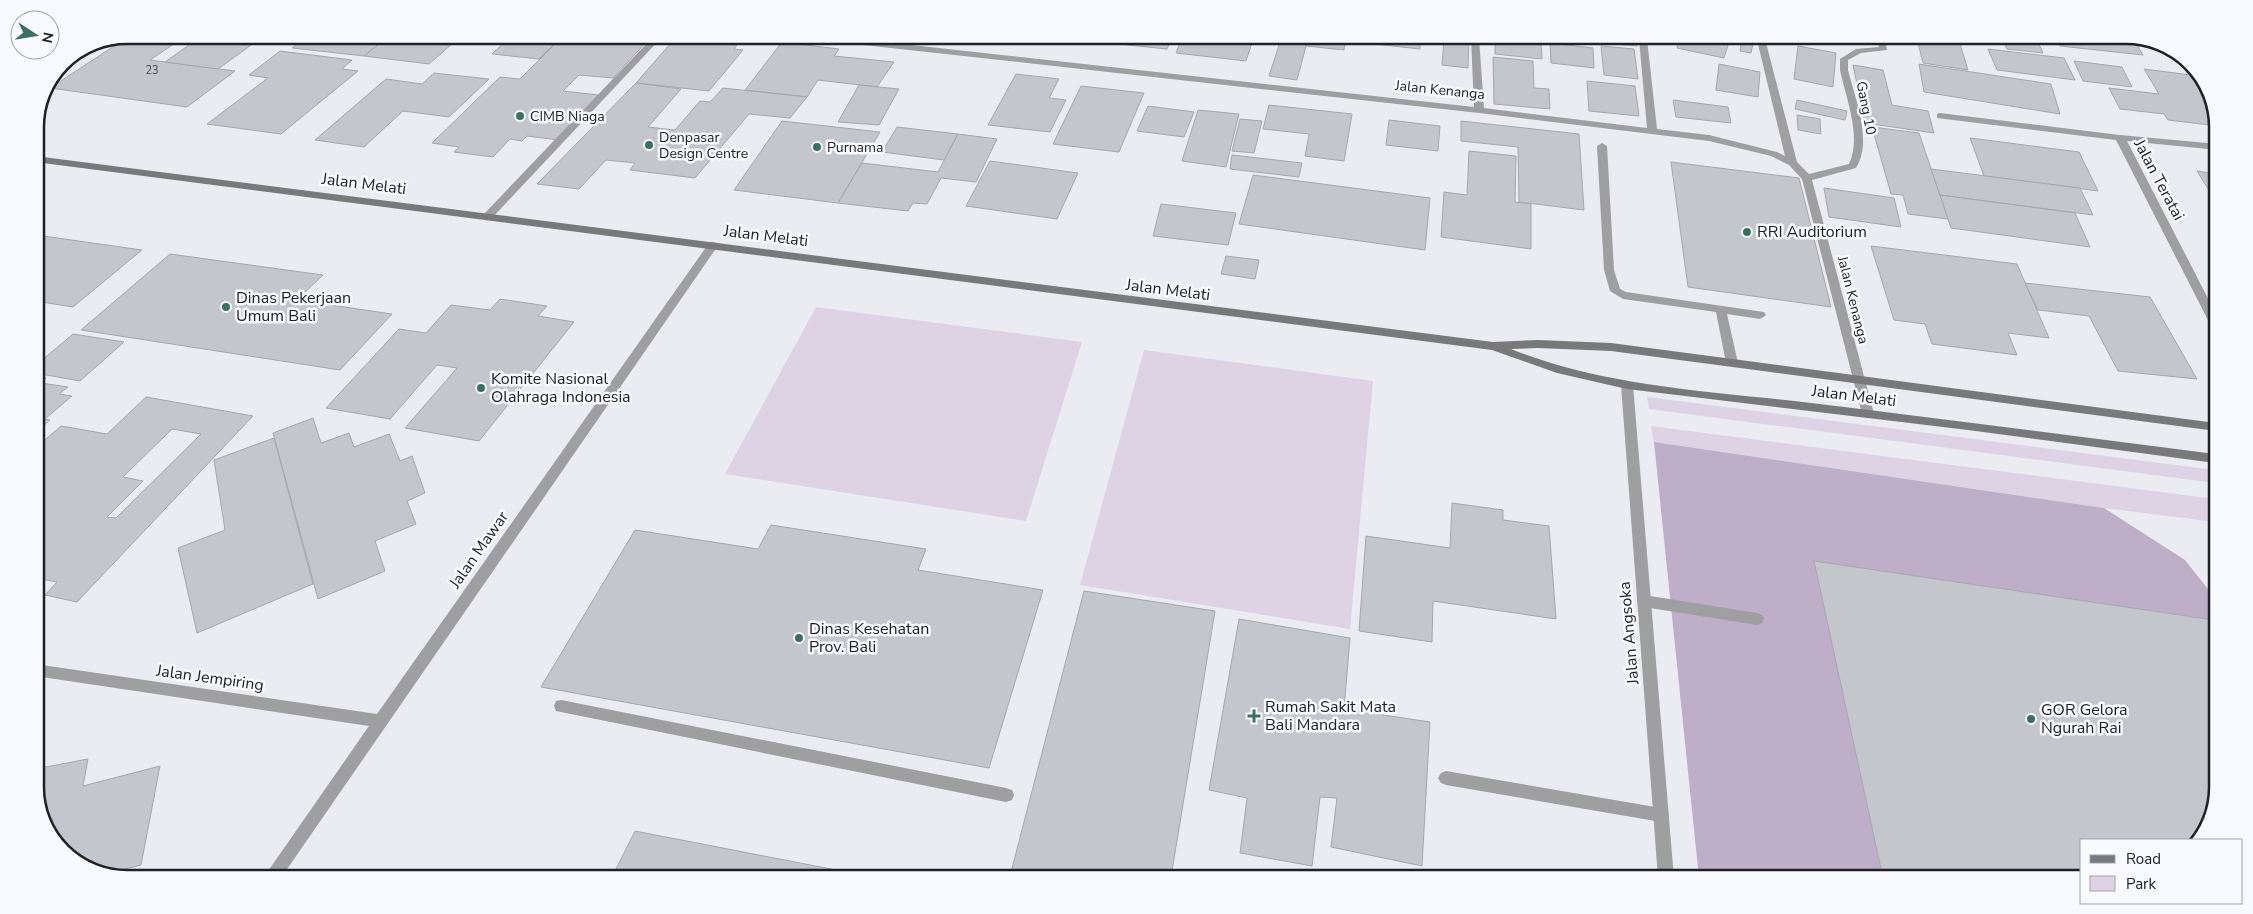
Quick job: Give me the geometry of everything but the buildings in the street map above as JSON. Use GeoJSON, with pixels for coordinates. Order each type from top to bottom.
{"type":"FeatureCollection","features":[{"type":"Feature","properties":{"kind":"street"},"geometry":{"type":"LineString","coordinates":[[488,216],[651,44]]}},
{"type":"Feature","properties":{"kind":"street","name":"Jalan Kenanga"},"geometry":{"type":"LineString","coordinates":[[881,44],[1479,110],[1709,138],[1774,154],[1792,163],[1807,178],[1868,414]]}},
{"type":"Feature","properties":{"kind":"street"},"geometry":{"type":"LineString","coordinates":[[1475,44],[1479,110]]}},
{"type":"Feature","properties":{"kind":"street"},"geometry":{"type":"LineString","coordinates":[[1643,44],[1652,131]]}},
{"type":"Feature","properties":{"kind":"street"},"geometry":{"type":"LineString","coordinates":[[1762,44],[1792,163]]}},
{"type":"Feature","properties":{"kind":"street","name":"Gang 10"},"geometry":{"type":"LineString","coordinates":[[1807,178],[1852,166],[1859,153],[1859,136],[1844,70],[1844,60],[1859,51],[1882,49],[1884,48],[1883,44]]}},
{"type":"Feature","properties":{"kind":"street"},"geometry":{"type":"LineString","coordinates":[[1940,116],[2120,138]]}},
{"type":"Feature","properties":{"kind":"street","name":"Jalan Teratai"},"geometry":{"type":"LineString","coordinates":[[2120,138],[2209,146]]}},
{"type":"Feature","properties":{"kind":"street","name":"Jalan Teratai"},"geometry":{"type":"LineString","coordinates":[[2120,138],[2209,310]]}},
{"type":"Feature","properties":{"kind":"street"},"geometry":{"type":"LineString","coordinates":[[1602,146],[1609,270],[1615,291],[1623,295],[1760,315]]}},
{"type":"Feature","properties":{"kind":"street","name":"Jalan Melati"},"geometry":{"type":"LineString","coordinates":[[44,160],[713,245],[1128,301],[1493,346],[1538,344],[1611,347],[2209,426]]}},
{"type":"Feature","properties":{"kind":"street","name":"Jalan Mawar"},"geometry":{"type":"LineString","coordinates":[[277,870],[713,245]]}},
{"type":"Feature","properties":{"kind":"street"},"geometry":{"type":"LineString","coordinates":[[1721,310],[1732,363]]}},
{"type":"Feature","properties":{"kind":"street","name":"Jalan Melati"},"geometry":{"type":"LineString","coordinates":[[1493,346],[1537,364],[1573,375],[1627,385],[2209,458]]}},
{"type":"Feature","properties":{"kind":"street","name":"Jalan Angsoka"},"geometry":{"type":"LineString","coordinates":[[1627,385],[1665,870]]}},
{"type":"Feature","properties":{"kind":"street"},"geometry":{"type":"LineString","coordinates":[[1644,601],[1757,619]]}},
{"type":"Feature","properties":{"kind":"street","name":"Jalan Jempiring"},"geometry":{"type":"LineString","coordinates":[[44,671],[380,721]]}},
{"type":"Feature","properties":{"kind":"street"},"geometry":{"type":"LineString","coordinates":[[561,706],[1006,795]]}},
{"type":"Feature","properties":{"kind":"street"},"geometry":{"type":"LineString","coordinates":[[1446,778],[1661,815]]}},
{"type":"Feature","properties":{"kind":"green space"},"geometry":{"type":"Polygon","coordinates":[[[816,307],[1082,342],[1026,521],[725,474],[816,307]]]}},
{"type":"Feature","properties":{"kind":"green space"},"geometry":{"type":"Polygon","coordinates":[[[1144,350],[1373,381],[1350,629],[1080,585],[1144,350]]]}},
{"type":"Feature","properties":{"kind":"green space"},"geometry":{"type":"Polygon","coordinates":[[[1647,397],[2209,469],[2209,482],[1649,409],[1647,397]]]}},
{"type":"Feature","properties":{"kind":"green space"},"geometry":{"type":"Polygon","coordinates":[[[1651,426],[2209,498],[2209,521],[2104,508],[1654,442],[1651,426]]]}},
{"type":"Feature","properties":{"kind":"shaded area"},"geometry":{"type":"Polygon","coordinates":[[[1654,442],[2104,508],[2185,560],[2209,590],[2209,619],[1814,561],[1881,870],[1698,870],[1654,442]]]}},
{"type":"Feature","properties":{"kind":"place","name":"CIMB Niaga"},"geometry":{"type":"Point","coordinates":[520,116]}},
{"type":"Feature","properties":{"kind":"place","name":"Denpasar Design Centre"},"geometry":{"type":"Point","coordinates":[649,145]}},
{"type":"Feature","properties":{"kind":"place","name":"Purnama"},"geometry":{"type":"Point","coordinates":[817,147]}},
{"type":"Feature","properties":{"kind":"place","name":"RRI Auditorium"},"geometry":{"type":"Point","coordinates":[1747,232]}},
{"type":"Feature","properties":{"kind":"place","name":"Dinas Pekerjaan Umum Bali"},"geometry":{"type":"Point","coordinates":[226,307]}},
{"type":"Feature","properties":{"kind":"place","name":"Komite Nasional Olahraga Indonesia"},"geometry":{"type":"Point","coordinates":[481,388]}},
{"type":"Feature","properties":{"kind":"place","name":"Dinas Kesehatan Prov. Bali"},"geometry":{"type":"Point","coordinates":[799,638]}},
{"type":"Feature","properties":{"kind":"place","name":"Rumah Sakit Mata Bali Mandara"},"geometry":{"type":"Point","coordinates":[1254,716]}},
{"type":"Feature","properties":{"kind":"place","name":"GOR Gelora Ngurah Rai"},"geometry":{"type":"Point","coordinates":[2031,719]}}]}
